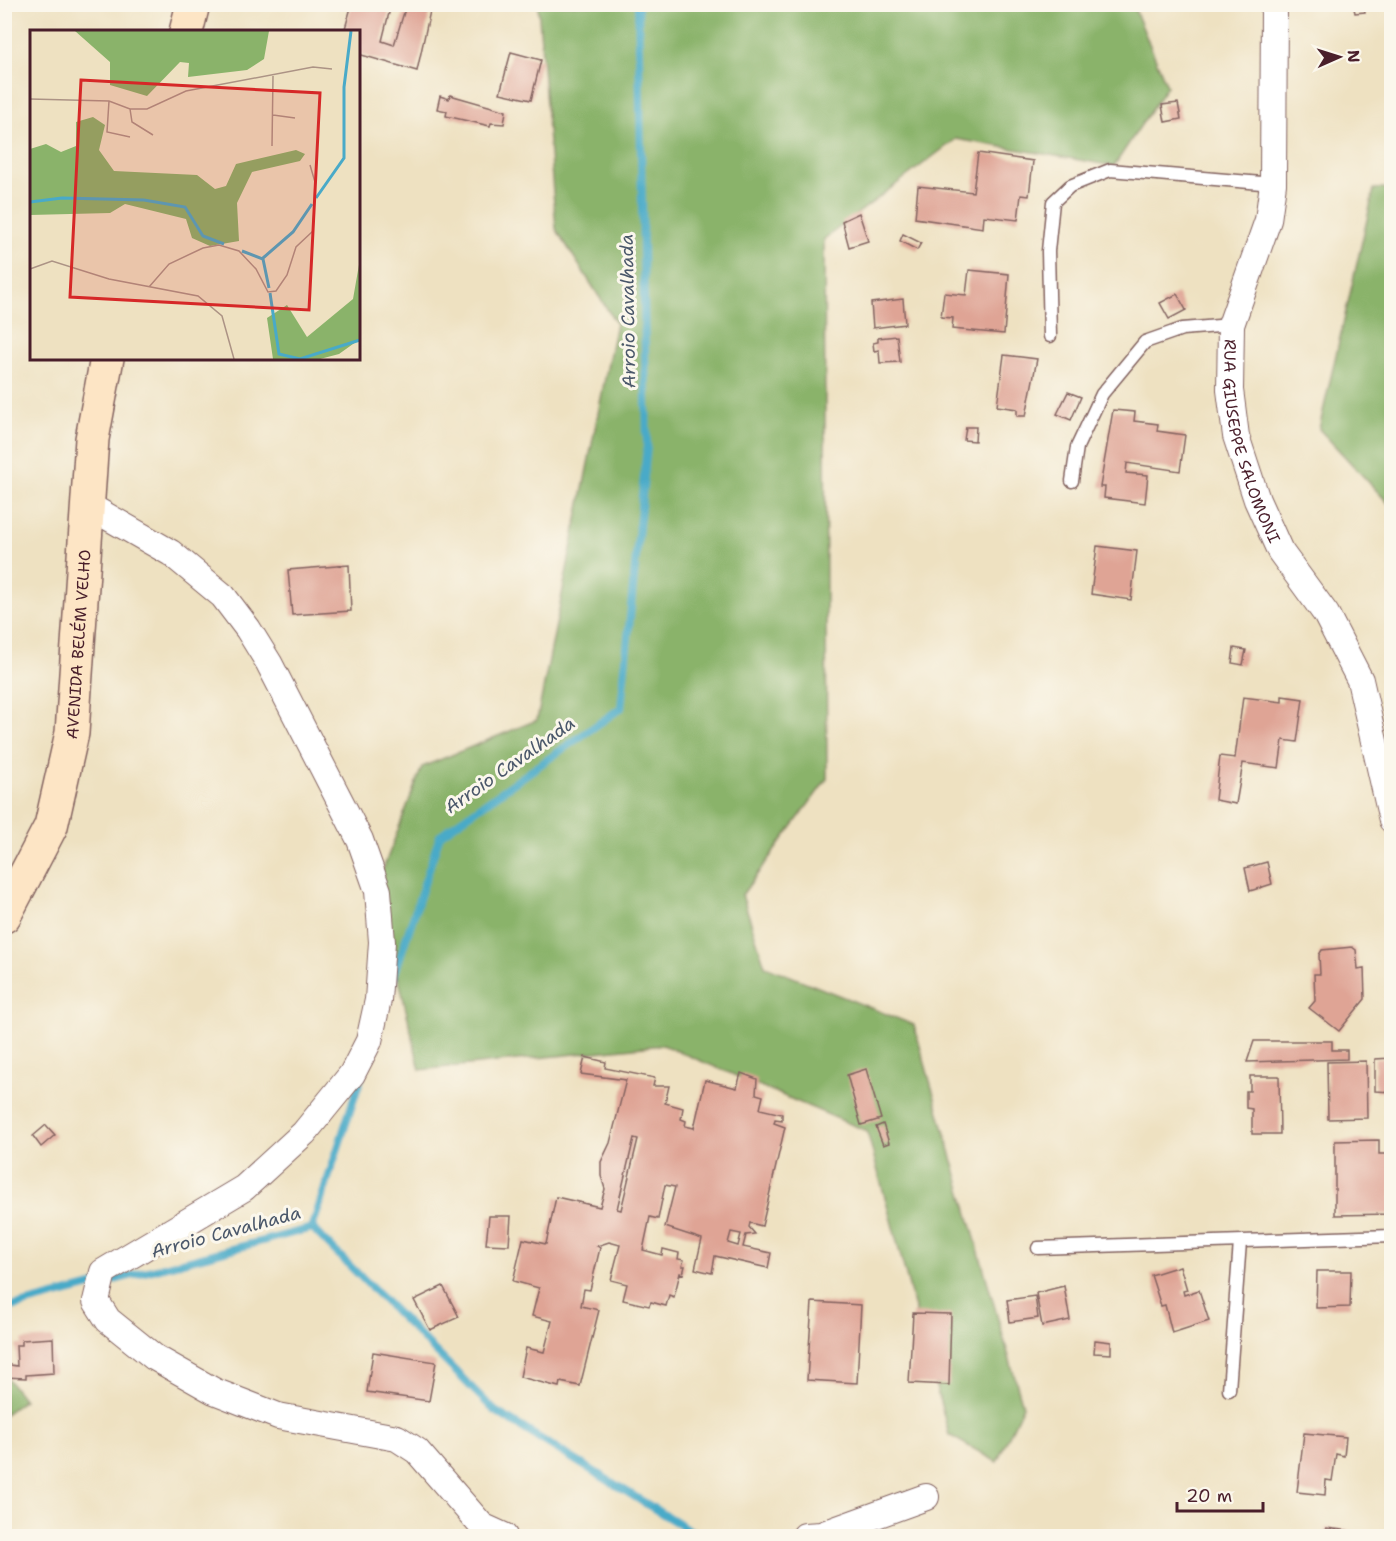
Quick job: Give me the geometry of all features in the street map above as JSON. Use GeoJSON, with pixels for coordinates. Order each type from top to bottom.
{"type":"FeatureCollection","features":[{"type":"Feature","properties":{"kind":"main road"},"geometry":{"type":"LineString","coordinates":[[186,30],[193,4]]}},
{"type":"Feature","properties":{"kind":"main road","name":"AVENIDA BELÉM VELHO"},"geometry":{"type":"LineString","coordinates":[[4,916],[51,826],[72,734],[92,439],[107,360]]}},
{"type":"Feature","properties":{"kind":"street","name":"RUA GIUSEPPE SALOMONI"},"geometry":{"type":"LineString","coordinates":[[1274,4],[1273,183],[1268,220],[1231,325],[1230,390],[1240,446],[1257,500],[1280,550],[1326,614],[1360,680],[1392,820]]}},
{"type":"Feature","properties":{"kind":"street"},"geometry":{"type":"LineString","coordinates":[[89,507],[171,553],[223,597],[248,629],[269,663],[360,840],[378,891],[382,942],[376,1011],[369,1041],[352,1074],[304,1133],[244,1188],[103,1272],[96,1301],[108,1320],[154,1357],[214,1391],[278,1416],[397,1438],[417,1451],[482,1526],[504,1536]]}},
{"type":"Feature","properties":{"kind":"street"},"geometry":{"type":"LineString","coordinates":[[805,1536],[821,1535],[926,1497]]}},
{"type":"Feature","properties":{"kind":"lane"},"geometry":{"type":"LineString","coordinates":[[1050,336],[1047,251],[1053,202],[1070,186],[1110,170],[1273,183]]}},
{"type":"Feature","properties":{"kind":"lane"},"geometry":{"type":"LineString","coordinates":[[1072,481],[1077,447],[1102,394],[1145,342],[1182,329],[1231,325]]}},
{"type":"Feature","properties":{"kind":"lane"},"geometry":{"type":"LineString","coordinates":[[1038,1248],[1392,1236]]}},
{"type":"Feature","properties":{"kind":"lane"},"geometry":{"type":"LineString","coordinates":[[1229,1389],[1240,1242]]}},
{"type":"Feature","properties":{"kind":"green space"},"geometry":{"type":"Polygon","coordinates":[[[538,5],[1133,5],[1167,86],[1114,166],[956,139],[824,239],[827,779],[742,895],[765,966],[914,1025],[1023,1406],[997,1462],[949,1435],[867,1131],[663,1045],[420,1070],[377,885],[422,767],[537,720],[616,323],[556,229],[538,5]]]}},
{"type":"Feature","properties":{"kind":"green space"},"geometry":{"type":"Polygon","coordinates":[[[1392,188],[1391,506],[1319,429],[1374,189],[1392,188]]]}},
{"type":"Feature","properties":{"kind":"green space"},"geometry":{"type":"Polygon","coordinates":[[[4,1374],[24,1400],[5,1414],[4,1414],[4,1374]]]}},
{"type":"Feature","properties":{"kind":"building"},"geometry":{"type":"Polygon","coordinates":[[[352,4],[391,5],[382,41],[394,45],[405,9],[430,11],[417,71],[360,55],[360,30],[345,30],[352,4]]]}},
{"type":"Feature","properties":{"kind":"building"},"geometry":{"type":"Polygon","coordinates":[[[1353,4],[1364,4],[1365,12],[1355,13],[1353,4]]]}},
{"type":"Feature","properties":{"kind":"building"},"geometry":{"type":"Polygon","coordinates":[[[511,52],[541,60],[531,100],[500,93],[511,52]]]}},
{"type":"Feature","properties":{"kind":"building"},"geometry":{"type":"Polygon","coordinates":[[[450,95],[506,111],[504,124],[491,123],[490,126],[446,116],[447,111],[437,109],[440,96],[449,99],[450,95]]]}},
{"type":"Feature","properties":{"kind":"building"},"geometry":{"type":"Polygon","coordinates":[[[1178,103],[1181,119],[1165,122],[1162,105],[1178,103]]]}},
{"type":"Feature","properties":{"kind":"building"},"geometry":{"type":"Polygon","coordinates":[[[978,153],[1033,161],[1029,196],[1021,195],[1018,220],[984,216],[983,228],[915,218],[918,186],[973,192],[978,153]]]}},
{"type":"Feature","properties":{"kind":"building"},"geometry":{"type":"Polygon","coordinates":[[[859,213],[868,241],[849,247],[842,221],[859,213]]]}},
{"type":"Feature","properties":{"kind":"building"},"geometry":{"type":"Polygon","coordinates":[[[903,234],[921,243],[917,250],[900,241],[903,234]]]}},
{"type":"Feature","properties":{"kind":"building"},"geometry":{"type":"Polygon","coordinates":[[[969,270],[1009,274],[1004,334],[952,329],[953,318],[941,317],[944,293],[966,295],[969,270]]]}},
{"type":"Feature","properties":{"kind":"building"},"geometry":{"type":"Polygon","coordinates":[[[1177,294],[1186,310],[1169,319],[1160,303],[1177,294]]]}},
{"type":"Feature","properties":{"kind":"building"},"geometry":{"type":"Polygon","coordinates":[[[903,299],[905,324],[873,328],[871,303],[903,299]]]}},
{"type":"Feature","properties":{"kind":"building"},"geometry":{"type":"Polygon","coordinates":[[[897,336],[900,362],[880,363],[879,350],[874,351],[873,343],[878,342],[878,338],[897,336]]]}},
{"type":"Feature","properties":{"kind":"building"},"geometry":{"type":"Polygon","coordinates":[[[1004,355],[1037,359],[1026,416],[1017,416],[1017,409],[997,406],[1004,355]]]}},
{"type":"Feature","properties":{"kind":"building"},"geometry":{"type":"Polygon","coordinates":[[[1068,392],[1081,397],[1071,420],[1057,414],[1068,392]]]}},
{"type":"Feature","properties":{"kind":"building"},"geometry":{"type":"Polygon","coordinates":[[[1113,410],[1135,412],[1134,421],[1158,424],[1157,431],[1185,435],[1180,471],[1127,463],[1126,473],[1148,475],[1145,503],[1104,498],[1105,487],[1100,487],[1113,410]]]}},
{"type":"Feature","properties":{"kind":"building"},"geometry":{"type":"Polygon","coordinates":[[[966,427],[976,427],[975,441],[964,440],[966,427]]]}},
{"type":"Feature","properties":{"kind":"building"},"geometry":{"type":"Polygon","coordinates":[[[1097,546],[1137,551],[1131,600],[1091,594],[1097,546]]]}},
{"type":"Feature","properties":{"kind":"building"},"geometry":{"type":"Polygon","coordinates":[[[349,565],[351,611],[292,615],[288,570],[349,565]]]}},
{"type":"Feature","properties":{"kind":"building"},"geometry":{"type":"Polygon","coordinates":[[[1234,648],[1246,650],[1243,665],[1232,663],[1234,648]]]}},
{"type":"Feature","properties":{"kind":"building"},"geometry":{"type":"Polygon","coordinates":[[[1282,696],[1303,699],[1297,742],[1283,740],[1279,768],[1243,763],[1236,804],[1215,800],[1220,756],[1235,758],[1243,697],[1282,702],[1282,696]]]}},
{"type":"Feature","properties":{"kind":"building"},"geometry":{"type":"Polygon","coordinates":[[[1267,862],[1272,884],[1250,891],[1245,868],[1267,862]]]}},
{"type":"Feature","properties":{"kind":"building"},"geometry":{"type":"Polygon","coordinates":[[[1352,947],[1356,950],[1358,969],[1364,968],[1365,999],[1339,1031],[1309,1008],[1315,1001],[1314,974],[1320,974],[1319,955],[1322,950],[1352,947]]]}},
{"type":"Feature","properties":{"kind":"building"},"geometry":{"type":"Polygon","coordinates":[[[1254,1041],[1332,1041],[1332,1050],[1347,1050],[1347,1059],[1247,1062],[1254,1041]]]}},
{"type":"Feature","properties":{"kind":"building"},"geometry":{"type":"Polygon","coordinates":[[[585,1057],[606,1062],[605,1068],[655,1078],[653,1086],[669,1086],[665,1103],[683,1108],[681,1119],[686,1121],[685,1126],[694,1128],[705,1080],[737,1088],[741,1073],[757,1079],[756,1094],[763,1096],[760,1109],[782,1114],[782,1120],[775,1119],[774,1123],[785,1127],[762,1226],[750,1223],[749,1227],[755,1234],[746,1235],[743,1247],[771,1253],[768,1268],[715,1256],[712,1273],[695,1269],[702,1239],[665,1227],[675,1187],[665,1185],[658,1219],[650,1217],[643,1250],[662,1255],[663,1249],[679,1253],[678,1259],[684,1260],[683,1274],[680,1273],[674,1297],[669,1295],[666,1306],[651,1302],[649,1306],[623,1300],[627,1284],[611,1280],[620,1245],[609,1242],[597,1246],[600,1248],[590,1290],[584,1289],[581,1306],[599,1310],[580,1386],[560,1382],[559,1387],[520,1377],[526,1348],[544,1352],[552,1321],[532,1316],[539,1288],[513,1281],[523,1239],[546,1244],[556,1197],[600,1207],[605,1189],[601,1176],[601,1162],[610,1143],[626,1080],[581,1074],[585,1057]],[[634,1138],[617,1209],[621,1210],[638,1139],[634,1138]],[[731,1232],[728,1243],[738,1246],[741,1234],[731,1232]]]}},
{"type":"Feature","properties":{"kind":"building"},"geometry":{"type":"Polygon","coordinates":[[[1392,1058],[1392,1092],[1375,1091],[1375,1059],[1392,1058]]]}},
{"type":"Feature","properties":{"kind":"building"},"geometry":{"type":"Polygon","coordinates":[[[1366,1061],[1367,1118],[1328,1119],[1327,1062],[1366,1061]]]}},
{"type":"Feature","properties":{"kind":"building"},"geometry":{"type":"Polygon","coordinates":[[[866,1069],[881,1119],[861,1125],[847,1075],[866,1069]]]}},
{"type":"Feature","properties":{"kind":"building"},"geometry":{"type":"Polygon","coordinates":[[[1250,1076],[1279,1076],[1280,1134],[1252,1134],[1252,1109],[1246,1108],[1246,1091],[1250,1091],[1250,1076]]]}},
{"type":"Feature","properties":{"kind":"building"},"geometry":{"type":"Polygon","coordinates":[[[883,1124],[889,1143],[883,1145],[876,1127],[883,1124]]]}},
{"type":"Feature","properties":{"kind":"building"},"geometry":{"type":"Polygon","coordinates":[[[46,1125],[55,1135],[41,1147],[33,1136],[46,1125]]]}},
{"type":"Feature","properties":{"kind":"building"},"geometry":{"type":"Polygon","coordinates":[[[1379,1140],[1379,1154],[1392,1154],[1392,1214],[1335,1215],[1335,1141],[1379,1140]]]}},
{"type":"Feature","properties":{"kind":"building"},"geometry":{"type":"Polygon","coordinates":[[[489,1216],[511,1216],[509,1245],[486,1244],[489,1216]]]}},
{"type":"Feature","properties":{"kind":"building"},"geometry":{"type":"Polygon","coordinates":[[[1180,1266],[1187,1290],[1183,1291],[1184,1295],[1199,1290],[1209,1321],[1172,1333],[1165,1305],[1161,1306],[1151,1275],[1180,1266]]]}},
{"type":"Feature","properties":{"kind":"building"},"geometry":{"type":"Polygon","coordinates":[[[1317,1271],[1351,1271],[1350,1307],[1316,1308],[1317,1271]]]}},
{"type":"Feature","properties":{"kind":"building"},"geometry":{"type":"Polygon","coordinates":[[[443,1286],[459,1317],[430,1330],[414,1300],[443,1286]]]}},
{"type":"Feature","properties":{"kind":"building"},"geometry":{"type":"Polygon","coordinates":[[[1064,1286],[1070,1320],[1042,1326],[1036,1293],[1064,1286]]]}},
{"type":"Feature","properties":{"kind":"building"},"geometry":{"type":"Polygon","coordinates":[[[1035,1296],[1038,1318],[1010,1322],[1007,1300],[1035,1296]]]}},
{"type":"Feature","properties":{"kind":"building"},"geometry":{"type":"Polygon","coordinates":[[[812,1302],[861,1305],[857,1383],[807,1380],[812,1302]]]}},
{"type":"Feature","properties":{"kind":"building"},"geometry":{"type":"Polygon","coordinates":[[[913,1313],[951,1314],[949,1385],[909,1383],[913,1313]]]}},
{"type":"Feature","properties":{"kind":"building"},"geometry":{"type":"Polygon","coordinates":[[[53,1338],[54,1373],[26,1375],[26,1378],[4,1377],[4,1364],[17,1366],[16,1345],[22,1345],[22,1340],[53,1338]]]}},
{"type":"Feature","properties":{"kind":"building"},"geometry":{"type":"Polygon","coordinates":[[[1095,1340],[1111,1342],[1111,1354],[1094,1353],[1095,1340]]]}},
{"type":"Feature","properties":{"kind":"building"},"geometry":{"type":"Polygon","coordinates":[[[373,1352],[436,1362],[429,1401],[367,1392],[373,1352]]]}},
{"type":"Feature","properties":{"kind":"building"},"geometry":{"type":"Polygon","coordinates":[[[1304,1433],[1346,1437],[1344,1456],[1336,1454],[1332,1481],[1326,1480],[1325,1495],[1297,1492],[1304,1433]]]}},
{"type":"Feature","properties":{"kind":"building"},"geometry":{"type":"Polygon","coordinates":[[[1326,1528],[1359,1532],[1358,1536],[1325,1536],[1326,1528]]]}},
{"type":"Feature","properties":{"kind":"waterway","name":"Arroio Cavalhada"},"geometry":{"type":"LineString","coordinates":[[389,991],[440,835],[621,708],[647,446],[638,4]]}},
{"type":"Feature","properties":{"kind":"waterway","name":"Arroio Cavalhada"},"geometry":{"type":"LineString","coordinates":[[4,1309],[312,1228],[361,1077]]}},
{"type":"Feature","properties":{"kind":"waterway"},"geometry":{"type":"LineString","coordinates":[[312,1228],[495,1411],[699,1536]]}}]}
